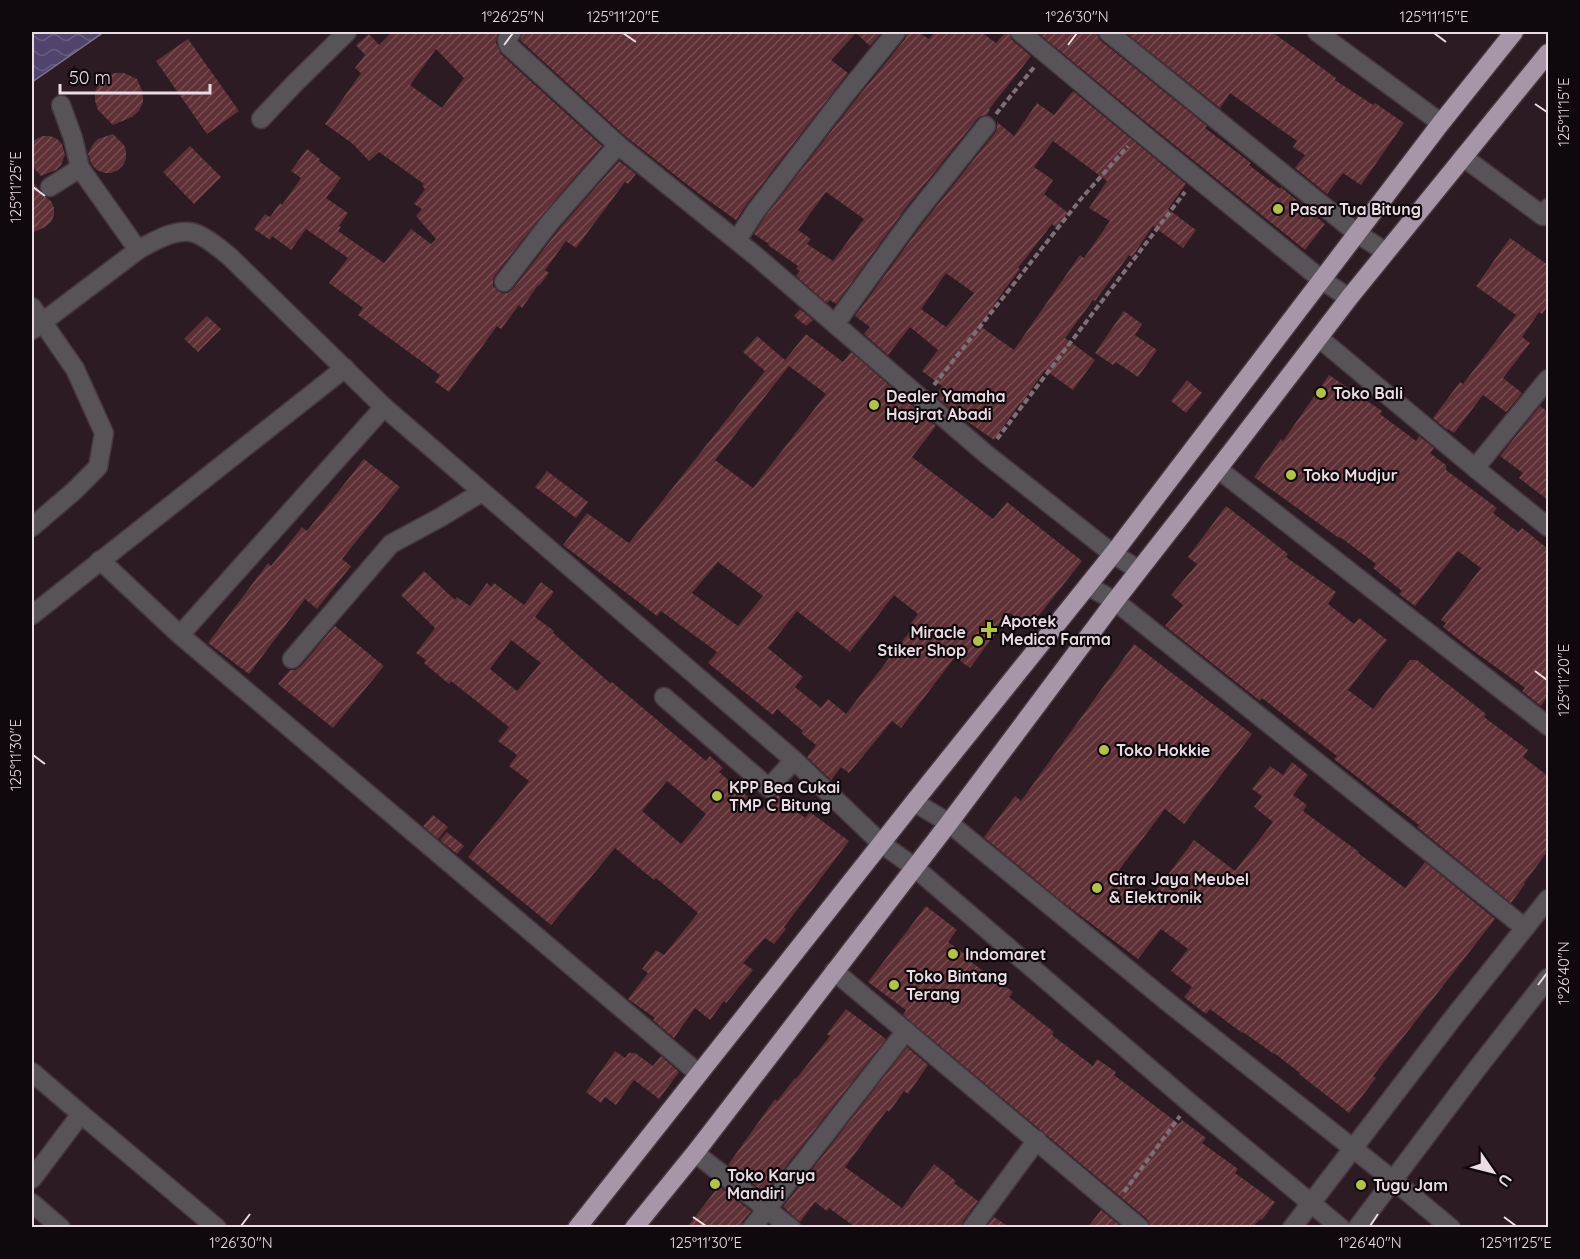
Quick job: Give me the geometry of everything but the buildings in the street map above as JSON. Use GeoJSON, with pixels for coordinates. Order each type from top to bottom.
{"type":"FeatureCollection","features":[{"type":"Feature","properties":{"kind":"highway"},"geometry":{"type":"LineString","coordinates":[[577,1227],[1113,555],[1441,123],[1514,32]]}},
{"type":"Feature","properties":{"kind":"highway"},"geometry":{"type":"LineString","coordinates":[[634,1227],[695,1153],[949,823],[1114,601],[1218,470],[1349,298],[1548,53]]}},
{"type":"Feature","properties":{"kind":"street"},"geometry":{"type":"LineString","coordinates":[[261,119],[347,32]]}},
{"type":"Feature","properties":{"kind":"street"},"geometry":{"type":"LineString","coordinates":[[512,32],[507,37],[506,42],[509,46],[618,145],[737,240],[986,454],[1113,555],[1138,570]]}},
{"type":"Feature","properties":{"kind":"street"},"geometry":{"type":"LineString","coordinates":[[737,240],[755,212],[896,32]]}},
{"type":"Feature","properties":{"kind":"street"},"geometry":{"type":"LineString","coordinates":[[1020,32],[1322,280],[1349,298]]}},
{"type":"Feature","properties":{"kind":"street"},"geometry":{"type":"LineString","coordinates":[[1108,32],[1358,234],[1386,252]]}},
{"type":"Feature","properties":{"kind":"street"},"geometry":{"type":"LineString","coordinates":[[1317,32],[1441,123]]}},
{"type":"Feature","properties":{"kind":"street"},"geometry":{"type":"LineString","coordinates":[[61,105],[73,138],[80,168],[138,250]]}},
{"type":"Feature","properties":{"kind":"street"},"geometry":{"type":"LineString","coordinates":[[835,324],[914,216],[986,126]]}},
{"type":"Feature","properties":{"kind":"street"},"geometry":{"type":"LineString","coordinates":[[504,282],[551,220],[618,145]]}},
{"type":"Feature","properties":{"kind":"street"},"geometry":{"type":"LineString","coordinates":[[1463,157],[1543,216],[1548,208]]}},
{"type":"Feature","properties":{"kind":"street"},"geometry":{"type":"LineString","coordinates":[[50,187],[80,168]]}},
{"type":"Feature","properties":{"kind":"street"},"geometry":{"type":"LineString","coordinates":[[37,326],[138,250],[158,239],[181,232],[195,233],[212,242],[384,407],[794,760],[882,844],[914,867],[1190,1103],[1341,1227]]}},
{"type":"Feature","properties":{"kind":"street"},"geometry":{"type":"LineString","coordinates":[[32,307],[37,326],[75,369],[104,433],[98,467],[32,527]]}},
{"type":"Feature","properties":{"kind":"street"},"geometry":{"type":"LineString","coordinates":[[1319,338],[1548,527]]}},
{"type":"Feature","properties":{"kind":"street"},"geometry":{"type":"LineString","coordinates":[[32,615],[345,368]]}},
{"type":"Feature","properties":{"kind":"street"},"geometry":{"type":"LineString","coordinates":[[1475,468],[1548,379]]}},
{"type":"Feature","properties":{"kind":"street"},"geometry":{"type":"LineString","coordinates":[[180,635],[384,407]]}},
{"type":"Feature","properties":{"kind":"street"},"geometry":{"type":"LineString","coordinates":[[1218,470],[1548,726]]}},
{"type":"Feature","properties":{"kind":"street"},"geometry":{"type":"LineString","coordinates":[[292,659],[391,544],[482,492]]}},
{"type":"Feature","properties":{"kind":"street"},"geometry":{"type":"LineString","coordinates":[[100,560],[180,635],[698,1073]]}},
{"type":"Feature","properties":{"kind":"street"},"geometry":{"type":"LineString","coordinates":[[1088,586],[1114,601],[1525,928]]}},
{"type":"Feature","properties":{"kind":"street"},"geometry":{"type":"LineString","coordinates":[[664,697],[769,788],[794,760]]}},
{"type":"Feature","properties":{"kind":"street"},"geometry":{"type":"LineString","coordinates":[[914,802],[949,823],[1174,1007],[1450,1227]]}},
{"type":"Feature","properties":{"kind":"street"},"geometry":{"type":"LineString","coordinates":[[1292,1227],[1548,899]]}},
{"type":"Feature","properties":{"kind":"street"},"geometry":{"type":"LineString","coordinates":[[834,971],[1140,1227]]}},
{"type":"Feature","properties":{"kind":"street"},"geometry":{"type":"LineString","coordinates":[[1357,1227],[1548,978]]}},
{"type":"Feature","properties":{"kind":"street"},"geometry":{"type":"LineString","coordinates":[[752,1227],[906,1031]]}},
{"type":"Feature","properties":{"kind":"street"},"geometry":{"type":"LineString","coordinates":[[32,1072],[217,1227]]}},
{"type":"Feature","properties":{"kind":"street"},"geometry":{"type":"LineString","coordinates":[[32,1179],[81,1114]]}},
{"type":"Feature","properties":{"kind":"street"},"geometry":{"type":"LineString","coordinates":[[972,1227],[1037,1140]]}},
{"type":"Feature","properties":{"kind":"street"},"geometry":{"type":"LineString","coordinates":[[695,1153],[791,1227]]}},
{"type":"Feature","properties":{"kind":"street"},"geometry":{"type":"LineString","coordinates":[[32,1203],[62,1227]]}},
{"type":"Feature","properties":{"kind":"path"},"geometry":{"type":"LineString","coordinates":[[986,126],[1046,52]]}},
{"type":"Feature","properties":{"kind":"path"},"geometry":{"type":"LineString","coordinates":[[923,400],[1080,200],[1140,132]]}},
{"type":"Feature","properties":{"kind":"path"},"geometry":{"type":"LineString","coordinates":[[986,454],[1196,177]]}},
{"type":"Feature","properties":{"kind":"path"},"geometry":{"type":"LineString","coordinates":[[1115,1205],[1190,1103]]}},
{"type":"Feature","properties":{"kind":"water"},"geometry":{"type":"Polygon","coordinates":[[[32,32],[104,32],[32,82],[32,32]]]}},
{"type":"Feature","properties":{"kind":"place","name":"Pasar Tua Bitung"},"geometry":{"type":"Point","coordinates":[1278,209]}},
{"type":"Feature","properties":{"kind":"place","name":"Toko Bali"},"geometry":{"type":"Point","coordinates":[1321,393]}},
{"type":"Feature","properties":{"kind":"place","name":"Dealer Yamaha Hasjrat Abadi"},"geometry":{"type":"Point","coordinates":[874,405]}},
{"type":"Feature","properties":{"kind":"place","name":"Toko Mudjur"},"geometry":{"type":"Point","coordinates":[1291,475]}},
{"type":"Feature","properties":{"kind":"place","name":"Apotek Medica Farma"},"geometry":{"type":"Point","coordinates":[989,630]}},
{"type":"Feature","properties":{"kind":"place","name":"Miracle Stiker Shop"},"geometry":{"type":"Point","coordinates":[978,641]}},
{"type":"Feature","properties":{"kind":"place","name":"Toko Hokkie"},"geometry":{"type":"Point","coordinates":[1104,750]}},
{"type":"Feature","properties":{"kind":"place","name":"KPP Bea Cukai TMP C Bitung"},"geometry":{"type":"Point","coordinates":[717,796]}},
{"type":"Feature","properties":{"kind":"place","name":"Citra Jaya Meubel & Elektronik"},"geometry":{"type":"Point","coordinates":[1097,888]}},
{"type":"Feature","properties":{"kind":"place","name":"Indomaret"},"geometry":{"type":"Point","coordinates":[953,954]}},
{"type":"Feature","properties":{"kind":"place","name":"Toko Bintang Terang"},"geometry":{"type":"Point","coordinates":[894,985]}},
{"type":"Feature","properties":{"kind":"place","name":"Toko Karya Mandiri"},"geometry":{"type":"Point","coordinates":[715,1184]}},
{"type":"Feature","properties":{"kind":"place","name":"Tugu Jam"},"geometry":{"type":"Point","coordinates":[1361,1185]}}]}
